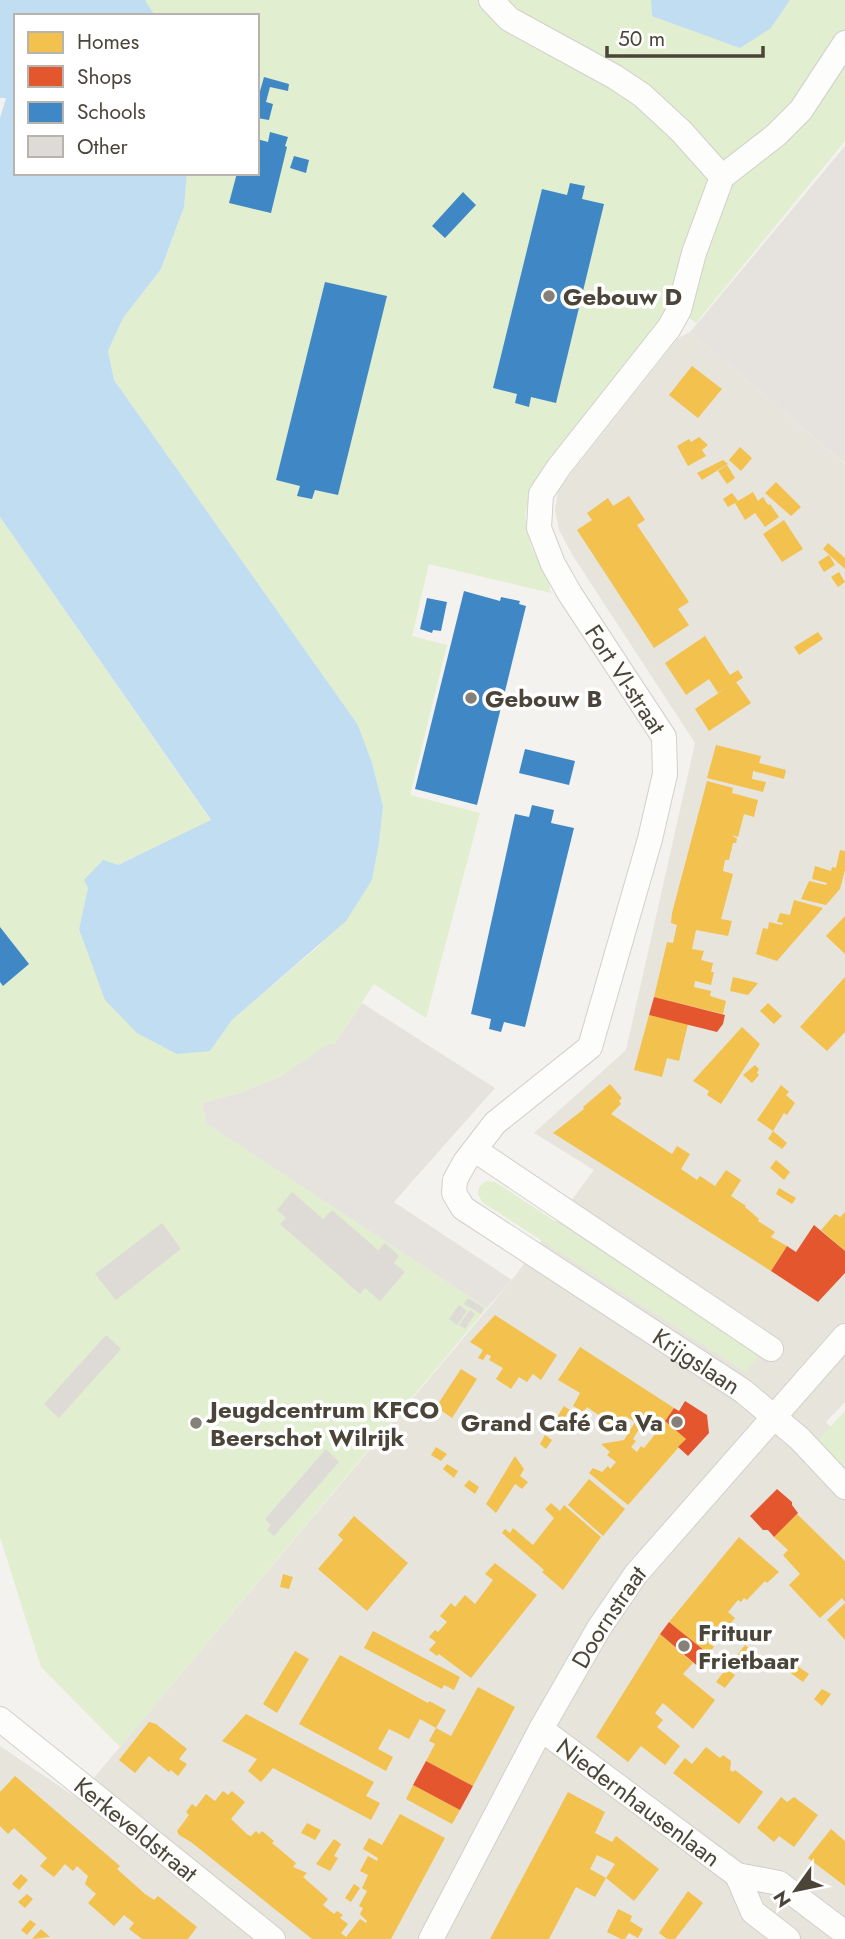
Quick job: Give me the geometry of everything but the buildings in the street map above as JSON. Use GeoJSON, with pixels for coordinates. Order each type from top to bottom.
{"type":"FeatureCollection","features":[{"type":"Feature","properties":{"kind":"street"},"geometry":{"type":"LineString","coordinates":[[491,0],[509,19],[615,77],[642,95],[681,131],[722,177],[776,135],[801,110],[845,43]]}},
{"type":"Feature","properties":{"kind":"street","name":"Fort VI-straat"},"geometry":{"type":"LineString","coordinates":[[455,1180],[495,1123],[590,1047],[650,839],[665,774],[664,737],[553,564],[539,528],[541,494],[559,467],[669,328],[679,310],[694,253],[722,177]]}},
{"type":"Feature","properties":{"kind":"street"},"geometry":{"type":"LineString","coordinates":[[475,1150],[771,1349]]}},
{"type":"Feature","properties":{"kind":"street","name":"Krijgslaan"},"geometry":{"type":"LineString","coordinates":[[455,1180],[454,1193],[463,1208],[533,1251],[743,1391],[800,1439],[845,1487]]}},
{"type":"Feature","properties":{"kind":"street","name":"Doornstraat"},"geometry":{"type":"LineString","coordinates":[[430,1939],[541,1730],[599,1628],[636,1574],[845,1336]]}},
{"type":"Feature","properties":{"kind":"street","name":"Kerkeveldstraat"},"geometry":{"type":"LineString","coordinates":[[1,1722],[273,1939]]}},
{"type":"Feature","properties":{"kind":"street","name":"Niedernhausenlaan"},"geometry":{"type":"LineString","coordinates":[[541,1730],[737,1875],[779,1882],[845,1933]]}},
{"type":"Feature","properties":{"kind":"street","name":"Niedernhausenlaan"},"geometry":{"type":"LineString","coordinates":[[737,1875],[753,1912],[788,1939]]}},
{"type":"Feature","properties":{"kind":"shaded area"},"geometry":{"type":"Polygon","coordinates":[[[845,146],[845,462],[844,463],[690,332],[845,146]]]}},
{"type":"Feature","properties":{"kind":"shaded area"},"geometry":{"type":"Polygon","coordinates":[[[690,332],[845,464],[845,1402],[826,1422],[845,1442],[845,1939],[0,1939],[0,1746],[77,1798],[512,1280],[594,1170],[534,1133],[626,1050],[695,743],[573,556],[559,530],[555,510],[558,491],[572,472],[678,338],[690,332]]]}},
{"type":"Feature","properties":{"kind":"shaded area"},"geometry":{"type":"Polygon","coordinates":[[[362,1003],[495,1088],[394,1202],[512,1280],[487,1308],[207,1124],[202,1103],[236,1094],[280,1077],[330,1043],[334,1045],[362,1003]]]}},
{"type":"Feature","properties":{"kind":"green space"},"geometry":{"type":"Polygon","coordinates":[[[145,0],[651,0],[653,16],[771,28],[790,0],[845,0],[845,141],[696,323],[679,310],[629,362],[550,458],[531,487],[525,516],[531,547],[547,575],[551,593],[429,564],[412,636],[447,645],[410,795],[480,813],[426,1018],[374,984],[334,1045],[280,1077],[236,1094],[202,1103],[207,1124],[487,1308],[120,1747],[41,1667],[0,1537],[0,517],[211,821],[117,865],[88,888],[79,929],[210,1051],[232,1020],[320,945],[372,880],[383,806],[372,763],[358,725],[114,380],[108,351],[123,318],[161,269],[184,207],[187,175],[259,175],[259,14],[154,14],[145,0]]]}},
{"type":"Feature","properties":{"kind":"green space"},"geometry":{"type":"Polygon","coordinates":[[[486,1181],[495,1182],[760,1355],[745,1372],[482,1202],[478,1194],[479,1187],[486,1181]]]}},
{"type":"Feature","properties":{"kind":"green space"},"geometry":{"type":"Polygon","coordinates":[[[845,1411],[845,1468],[818,1440],[845,1411]]]}},
{"type":"Feature","properties":{"kind":"water"},"geometry":{"type":"Polygon","coordinates":[[[0,0],[145,0],[154,14],[14,14],[14,175],[187,175],[184,207],[161,269],[123,318],[108,351],[114,380],[358,725],[372,763],[383,806],[372,880],[346,921],[232,1020],[210,1051],[177,1054],[137,1033],[105,1000],[79,929],[88,888],[84,880],[103,860],[118,865],[211,820],[0,517],[0,118],[6,98],[0,98],[0,0]]]}},
{"type":"Feature","properties":{"kind":"water"},"geometry":{"type":"Polygon","coordinates":[[[651,0],[790,0],[771,28],[740,48],[652,16],[651,0]]]}},
{"type":"Feature","properties":{"kind":"place","name":"Gebouw D"},"geometry":{"type":"Point","coordinates":[549,296]}},
{"type":"Feature","properties":{"kind":"place","name":"Gebouw B"},"geometry":{"type":"Point","coordinates":[471,698]}},
{"type":"Feature","properties":{"kind":"place","name":"Grand Café Ca Va"},"geometry":{"type":"Point","coordinates":[677,1422]}},
{"type":"Feature","properties":{"kind":"place","name":"Jeugdcentrum KFCO Beerschot Wilrijk"},"geometry":{"type":"Point","coordinates":[196,1423]}},
{"type":"Feature","properties":{"kind":"place","name":"Frituur Frietbaar"},"geometry":{"type":"Point","coordinates":[684,1646]}}]}
